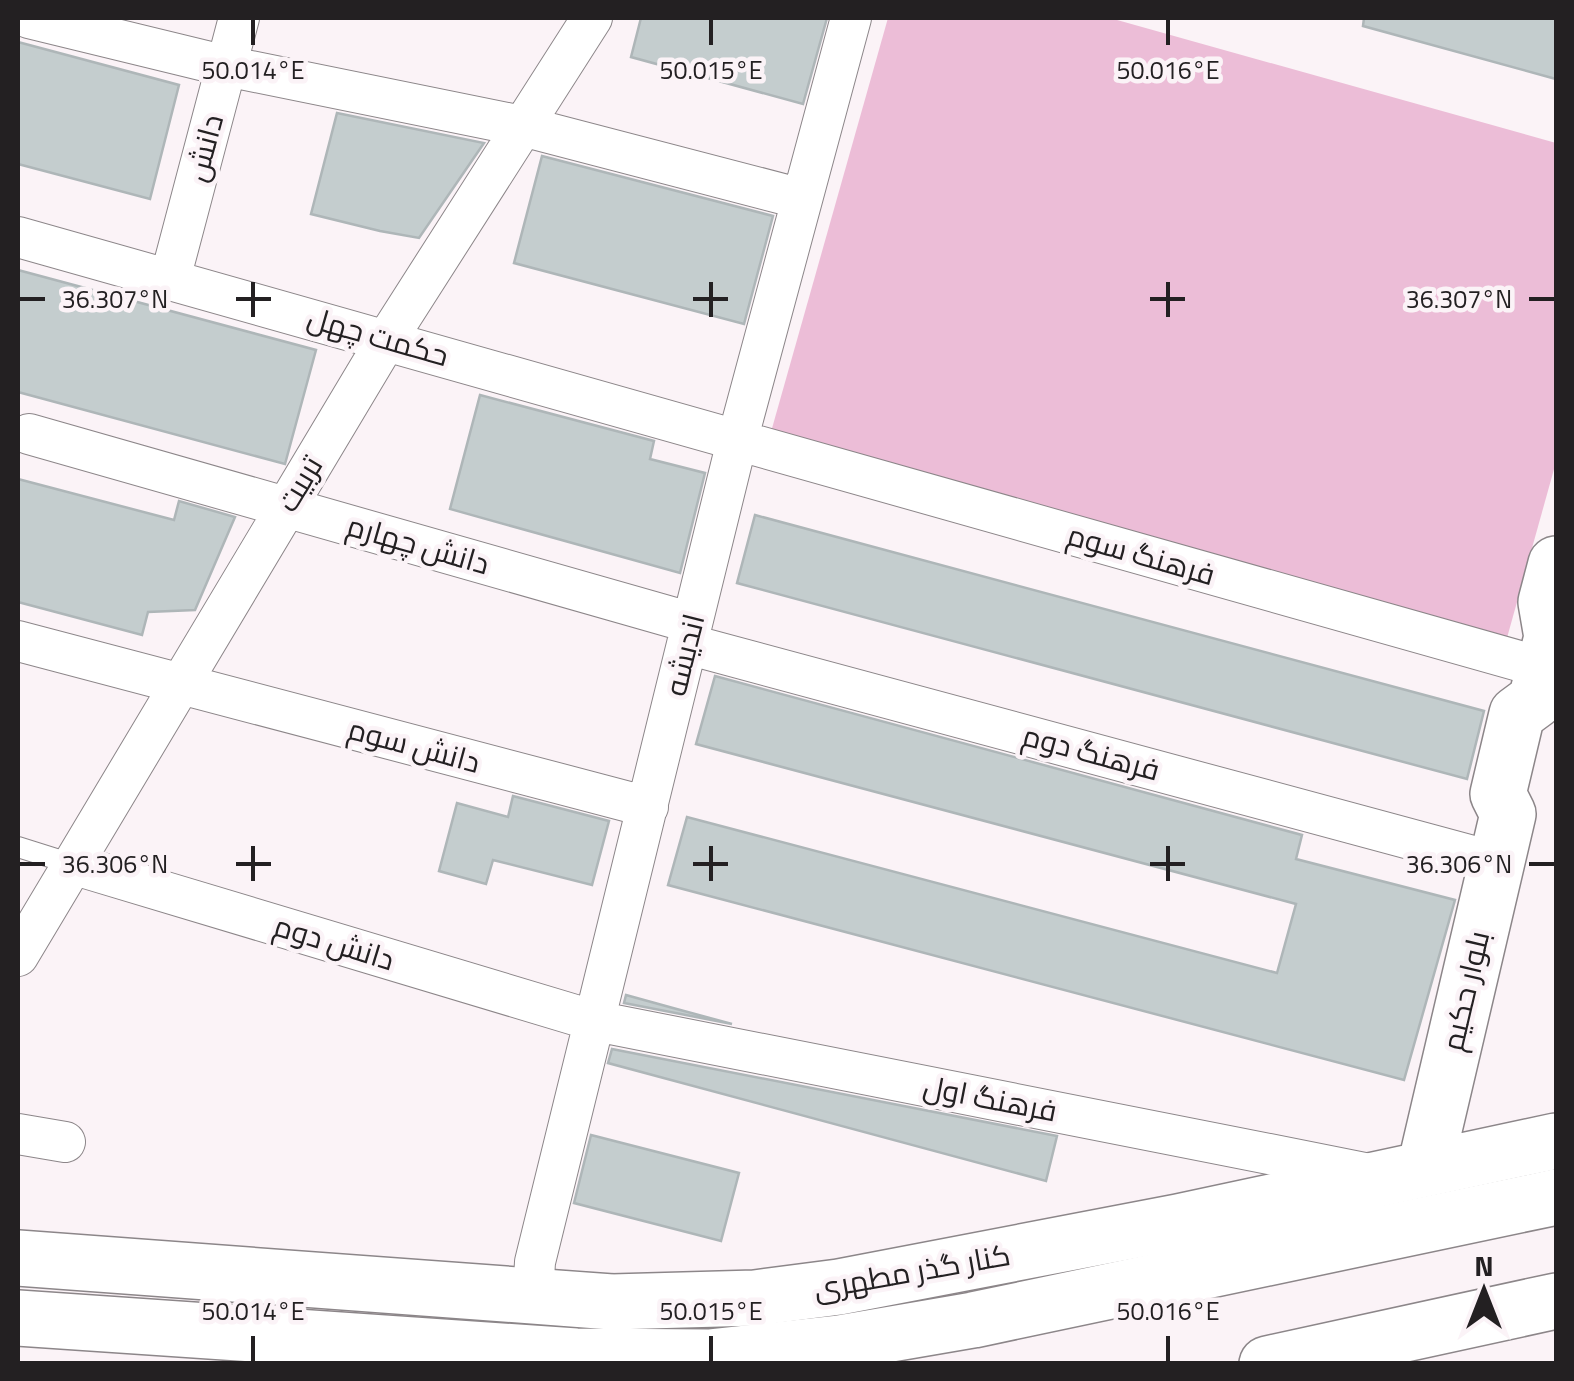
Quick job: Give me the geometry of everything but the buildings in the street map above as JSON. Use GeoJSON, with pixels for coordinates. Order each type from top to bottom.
{"type":"FeatureCollection","features":[{"type":"Feature","properties":{"kind":"street"},"geometry":{"type":"LineString","coordinates":[[29,18],[226,66],[522,126],[802,199]]}},
{"type":"Feature","properties":{"kind":"street","name":"دانش"},"geometry":{"type":"LineString","coordinates":[[170,279],[239,18]]}},
{"type":"Feature","properties":{"kind":"street","name":"تربیت"},"geometry":{"type":"LineString","coordinates":[[18,956],[387,339],[592,18]]}},
{"type":"Feature","properties":{"kind":"street","name":"اندیشه"},"geometry":{"type":"LineString","coordinates":[[533,1296],[534,1262],[737,442],[851,18]]}},
{"type":"Feature","properties":{"kind":"street","name":"حکمت چهل"},"geometry":{"type":"LineString","coordinates":[[18,237],[387,339],[737,442]]}},
{"type":"Feature","properties":{"kind":"street","name":"دانش چهارم"},"geometry":{"type":"LineString","coordinates":[[29,434],[286,507],[690,634]]}},
{"type":"Feature","properties":{"kind":"street","name":"فرهنگ سوم"},"geometry":{"type":"LineString","coordinates":[[737,442],[1547,660]]}},
{"type":"Feature","properties":{"kind":"street","name":"بلوار حکیم"},"geometry":{"type":"LineString","coordinates":[[1405,1172],[1502,838],[1528,800],[1546,722],[1546,602],[1556,564]]}},
{"type":"Feature","properties":{"kind":"street","name":"فرهنگ دوم"},"geometry":{"type":"LineString","coordinates":[[690,634],[1502,838]]}},
{"type":"Feature","properties":{"kind":"street","name":"دانش سوم"},"geometry":{"type":"LineString","coordinates":[[18,641],[648,807]]}},
{"type":"Feature","properties":{"kind":"street","name":"دانش دوم"},"geometry":{"type":"LineString","coordinates":[[72,864],[595,1021]]}},
{"type":"Feature","properties":{"kind":"street","name":"فرهنگ اول"},"geometry":{"type":"LineString","coordinates":[[595,1021],[1405,1172]]}},
{"type":"Feature","properties":{"kind":"street"},"geometry":{"type":"LineString","coordinates":[[18,1134],[65,1142]]}},
{"type":"Feature","properties":{"kind":"street","name":"کنار گذر مطهری"},"geometry":{"type":"LineString","coordinates":[[18,1258],[612,1302],[755,1298],[840,1287],[1178,1222],[1556,1141]]}},
{"type":"Feature","properties":{"kind":"street"},"geometry":{"type":"LineString","coordinates":[[18,1318],[576,1356],[709,1358],[838,1343],[1106,1292],[1556,1197]]}},
{"type":"Feature","properties":{"kind":"street"},"geometry":{"type":"LineString","coordinates":[[1106,1292],[1178,1222]]}},
{"type":"Feature","properties":{"kind":"street"},"geometry":{"type":"LineString","coordinates":[[1267,1364],[1556,1301]]}},
{"type":"Feature","properties":{"kind":"lane"},"geometry":{"type":"LineString","coordinates":[[18,847],[72,864]]}},
{"type":"Feature","properties":{"kind":"shaded area"},"geometry":{"type":"Polygon","coordinates":[[[888,18],[1110,18],[1556,143],[1556,462],[1505,645],[769,439],[888,18]]]}}]}
